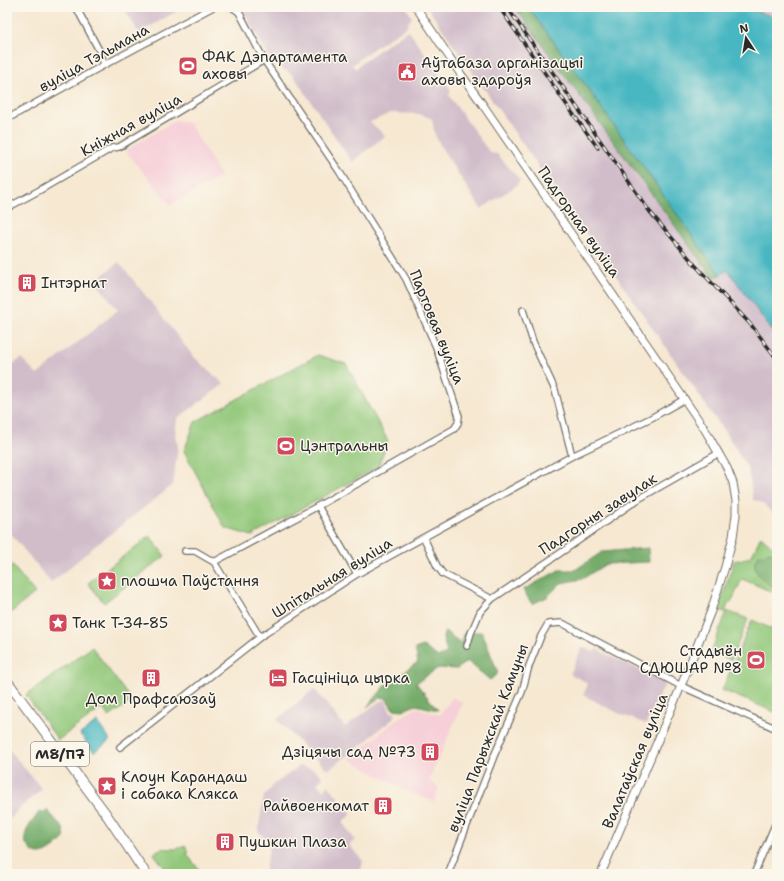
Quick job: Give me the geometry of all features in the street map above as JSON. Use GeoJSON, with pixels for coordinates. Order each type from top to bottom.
{"type":"FeatureCollection","features":[{"type":"Feature","properties":{"kind":"main road","name":"М8/П7"},"geometry":{"type":"LineString","coordinates":[[7,681],[106,814],[146,874]]}},
{"type":"Feature","properties":{"kind":"street"},"geometry":{"type":"LineString","coordinates":[[76,7],[101,54],[104,65]]}},
{"type":"Feature","properties":{"kind":"street","name":"вуліца Тэльмана"},"geometry":{"type":"LineString","coordinates":[[7,119],[213,7]]}},
{"type":"Feature","properties":{"kind":"street","name":"Партовая вуліца"},"geometry":{"type":"LineString","coordinates":[[214,562],[318,506],[454,429],[458,423],[459,416],[436,347],[406,279],[339,171],[264,60],[239,12],[232,7]]}},
{"type":"Feature","properties":{"kind":"street","name":"Падгорная вуліца"},"geometry":{"type":"LineString","coordinates":[[416,7],[685,399],[719,453]]}},
{"type":"Feature","properties":{"kind":"street","name":"Кніжная вуліца"},"geometry":{"type":"LineString","coordinates":[[7,208],[112,148],[119,147],[264,60]]}},
{"type":"Feature","properties":{"kind":"street"},"geometry":{"type":"LineString","coordinates":[[523,310],[533,342],[555,390],[572,456]]}},
{"type":"Feature","properties":{"kind":"street","name":"Шпітальная вуліца"},"geometry":{"type":"LineString","coordinates":[[120,747],[260,637],[357,574],[572,456],[651,418],[685,399]]}},
{"type":"Feature","properties":{"kind":"street","name":"Падгорны завулак"},"geometry":{"type":"LineString","coordinates":[[468,646],[471,632],[480,612],[492,599],[640,498],[719,453]]}},
{"type":"Feature","properties":{"kind":"street","name":"Валатаўская вуліца"},"geometry":{"type":"LineString","coordinates":[[601,874],[681,686],[718,590],[732,537],[736,515],[736,501],[733,483],[719,453]]}},
{"type":"Feature","properties":{"kind":"street"},"geometry":{"type":"LineString","coordinates":[[318,506],[357,574]]}},
{"type":"Feature","properties":{"kind":"street"},"geometry":{"type":"LineString","coordinates":[[424,538],[437,566],[443,574],[492,599]]}},
{"type":"Feature","properties":{"kind":"street"},"geometry":{"type":"LineString","coordinates":[[185,550],[195,551],[214,562],[260,637]]}},
{"type":"Feature","properties":{"kind":"street","name":"вуліца Парыжскай Камуны"},"geometry":{"type":"LineString","coordinates":[[448,874],[494,756],[522,692],[528,666],[548,624],[562,623],[681,686]]}},
{"type":"Feature","properties":{"kind":"street"},"geometry":{"type":"LineString","coordinates":[[681,686],[777,729]]}},
{"type":"Feature","properties":{"kind":"street"},"geometry":{"type":"LineString","coordinates":[[754,874],[777,820]]}},
{"type":"Feature","properties":{"kind":"shaded area"},"geometry":{"type":"Polygon","coordinates":[[[123,7],[184,7],[139,33],[123,7]]]}},
{"type":"Feature","properties":{"kind":"shaded area"},"geometry":{"type":"Polygon","coordinates":[[[241,7],[406,7],[412,17],[406,27],[374,48],[352,65],[356,69],[362,62],[408,30],[451,90],[449,96],[490,153],[497,154],[520,180],[516,186],[481,209],[444,152],[435,135],[432,119],[419,114],[391,113],[370,122],[385,136],[352,162],[293,75],[272,62],[241,7]]]}},
{"type":"Feature","properties":{"kind":"shaded area"},"geometry":{"type":"Polygon","coordinates":[[[427,7],[515,7],[713,278],[728,270],[777,338],[777,517],[761,502],[753,500],[748,469],[733,444],[427,7]]]}},
{"type":"Feature","properties":{"kind":"shaded area"},"geometry":{"type":"Polygon","coordinates":[[[738,7],[777,7],[777,17],[748,9],[738,7]]]}},
{"type":"Feature","properties":{"kind":"shaded area"},"geometry":{"type":"Polygon","coordinates":[[[176,120],[189,123],[221,176],[171,205],[125,151],[176,120]]]}},
{"type":"Feature","properties":{"kind":"shaded area"},"geometry":{"type":"Polygon","coordinates":[[[119,262],[194,357],[224,384],[177,419],[175,436],[178,446],[173,485],[95,546],[51,583],[7,529],[7,368],[22,358],[37,375],[118,310],[95,281],[119,262]]]}},
{"type":"Feature","properties":{"kind":"shaded area"},"geometry":{"type":"Polygon","coordinates":[[[582,647],[594,652],[596,649],[666,683],[646,724],[620,714],[583,695],[587,687],[586,682],[570,674],[582,647]]]}},
{"type":"Feature","properties":{"kind":"shaded area"},"geometry":{"type":"Polygon","coordinates":[[[314,689],[345,727],[380,701],[386,700],[390,711],[396,714],[387,725],[384,725],[364,743],[328,770],[277,720],[314,689]]]}},
{"type":"Feature","properties":{"kind":"shaded area"},"geometry":{"type":"Polygon","coordinates":[[[452,698],[463,702],[429,781],[439,787],[434,802],[406,791],[349,759],[399,718],[417,708],[440,715],[452,698]]]}},
{"type":"Feature","properties":{"kind":"shaded area"},"geometry":{"type":"Polygon","coordinates":[[[7,747],[42,789],[21,807],[7,822],[7,747]]]}},
{"type":"Feature","properties":{"kind":"shaded area"},"geometry":{"type":"Polygon","coordinates":[[[300,766],[313,769],[319,773],[323,778],[317,783],[323,790],[328,785],[352,814],[342,822],[355,840],[349,845],[363,861],[360,874],[264,874],[270,844],[258,831],[264,796],[273,785],[300,766]]]}},
{"type":"Feature","properties":{"kind":"green space"},"geometry":{"type":"Polygon","coordinates":[[[515,7],[528,7],[582,80],[720,275],[713,278],[515,7]]]}},
{"type":"Feature","properties":{"kind":"green space","name":"Цэнтральны"},"geometry":{"type":"Polygon","coordinates":[[[318,355],[346,364],[388,441],[378,467],[252,536],[225,528],[184,451],[195,422],[318,355]]]}},
{"type":"Feature","properties":{"kind":"green space"},"geometry":{"type":"Polygon","coordinates":[[[150,536],[165,556],[104,603],[88,583],[150,536]]]}},
{"type":"Feature","properties":{"kind":"green space"},"geometry":{"type":"Polygon","coordinates":[[[761,536],[773,547],[776,545],[777,546],[777,594],[742,579],[731,603],[728,604],[725,612],[718,610],[734,561],[751,557],[761,536]]]}},
{"type":"Feature","properties":{"kind":"green space"},"geometry":{"type":"Polygon","coordinates":[[[648,548],[649,562],[606,564],[582,579],[561,583],[547,597],[532,604],[523,590],[559,570],[575,570],[602,552],[648,548]]]}},
{"type":"Feature","properties":{"kind":"green space"},"geometry":{"type":"Polygon","coordinates":[[[770,552],[777,555],[777,589],[767,583],[759,575],[755,565],[759,555],[770,552]]]}},
{"type":"Feature","properties":{"kind":"green space"},"geometry":{"type":"Polygon","coordinates":[[[7,559],[35,593],[7,616],[7,559]]]}},
{"type":"Feature","properties":{"kind":"green space"},"geometry":{"type":"Polygon","coordinates":[[[727,611],[748,619],[731,660],[711,652],[727,611]]]}},
{"type":"Feature","properties":{"kind":"green space","name":"Стадыён СДЮШАР №8"},"geometry":{"type":"Polygon","coordinates":[[[752,620],[777,631],[777,713],[722,690],[752,620]]]}},
{"type":"Feature","properties":{"kind":"green space"},"geometry":{"type":"Polygon","coordinates":[[[445,631],[461,644],[465,632],[482,632],[498,673],[490,680],[467,661],[457,669],[438,668],[416,683],[438,710],[416,705],[403,710],[393,709],[386,698],[380,697],[367,707],[388,683],[418,662],[415,649],[423,646],[438,657],[447,653],[443,637],[445,631]]]}},
{"type":"Feature","properties":{"kind":"green space"},"geometry":{"type":"Polygon","coordinates":[[[92,647],[132,701],[109,717],[102,708],[58,740],[26,695],[92,647]]]}},
{"type":"Feature","properties":{"kind":"green space"},"geometry":{"type":"Polygon","coordinates":[[[48,811],[63,828],[65,837],[48,852],[38,854],[33,852],[27,845],[25,839],[26,833],[39,812],[48,811]]]}},
{"type":"Feature","properties":{"kind":"green space"},"geometry":{"type":"Polygon","coordinates":[[[186,846],[188,856],[198,870],[185,874],[170,874],[154,854],[156,851],[161,849],[176,849],[186,846]]]}},
{"type":"Feature","properties":{"kind":"water"},"geometry":{"type":"Polygon","coordinates":[[[528,7],[738,7],[777,17],[777,338],[728,270],[720,275],[582,80],[528,7]]]}},
{"type":"Feature","properties":{"kind":"water"},"geometry":{"type":"Polygon","coordinates":[[[97,722],[110,740],[94,752],[80,734],[97,722]]]}},
{"type":"Feature","properties":{"kind":"railway"},"geometry":{"type":"LineString","coordinates":[[499,7],[598,148]]}},
{"type":"Feature","properties":{"kind":"railway"},"geometry":{"type":"LineString","coordinates":[[507,7],[650,212],[695,265],[752,326],[777,359]]}},
{"type":"Feature","properties":{"kind":"place","name":"ФАК Дэпартамента аховы"},"geometry":{"type":"Point","coordinates":[188,66]}},
{"type":"Feature","properties":{"kind":"place","name":"Аўтабаза арганізацыі аховы здароўя"},"geometry":{"type":"Point","coordinates":[407,72]}},
{"type":"Feature","properties":{"kind":"place","name":"Інтэрнат"},"geometry":{"type":"Point","coordinates":[27,283]}},
{"type":"Feature","properties":{"kind":"place","name":"Цэнтральны"},"geometry":{"type":"Point","coordinates":[286,446]}},
{"type":"Feature","properties":{"kind":"place","name":"плошча Паўстання"},"geometry":{"type":"Point","coordinates":[107,581]}},
{"type":"Feature","properties":{"kind":"place","name":"Танк Т-34-85"},"geometry":{"type":"Point","coordinates":[58,623]}},
{"type":"Feature","properties":{"kind":"place","name":"Стадыён СДЮШАР №8"},"geometry":{"type":"Point","coordinates":[756,660]}},
{"type":"Feature","properties":{"kind":"place","name":"Дом Прафсаюзаў"},"geometry":{"type":"Point","coordinates":[151,678]}},
{"type":"Feature","properties":{"kind":"place","name":"Гасцініца цырка"},"geometry":{"type":"Point","coordinates":[278,678]}},
{"type":"Feature","properties":{"kind":"place","name":"Дзіцячы сад №73"},"geometry":{"type":"Point","coordinates":[430,752]}},
{"type":"Feature","properties":{"kind":"place","name":"Клоун Карандаш і сабака Клякса"},"geometry":{"type":"Point","coordinates":[107,786]}},
{"type":"Feature","properties":{"kind":"place","name":"Райвоенкомат"},"geometry":{"type":"Point","coordinates":[383,806]}},
{"type":"Feature","properties":{"kind":"place","name":"Пушкин Плаза"},"geometry":{"type":"Point","coordinates":[225,842]}}]}
